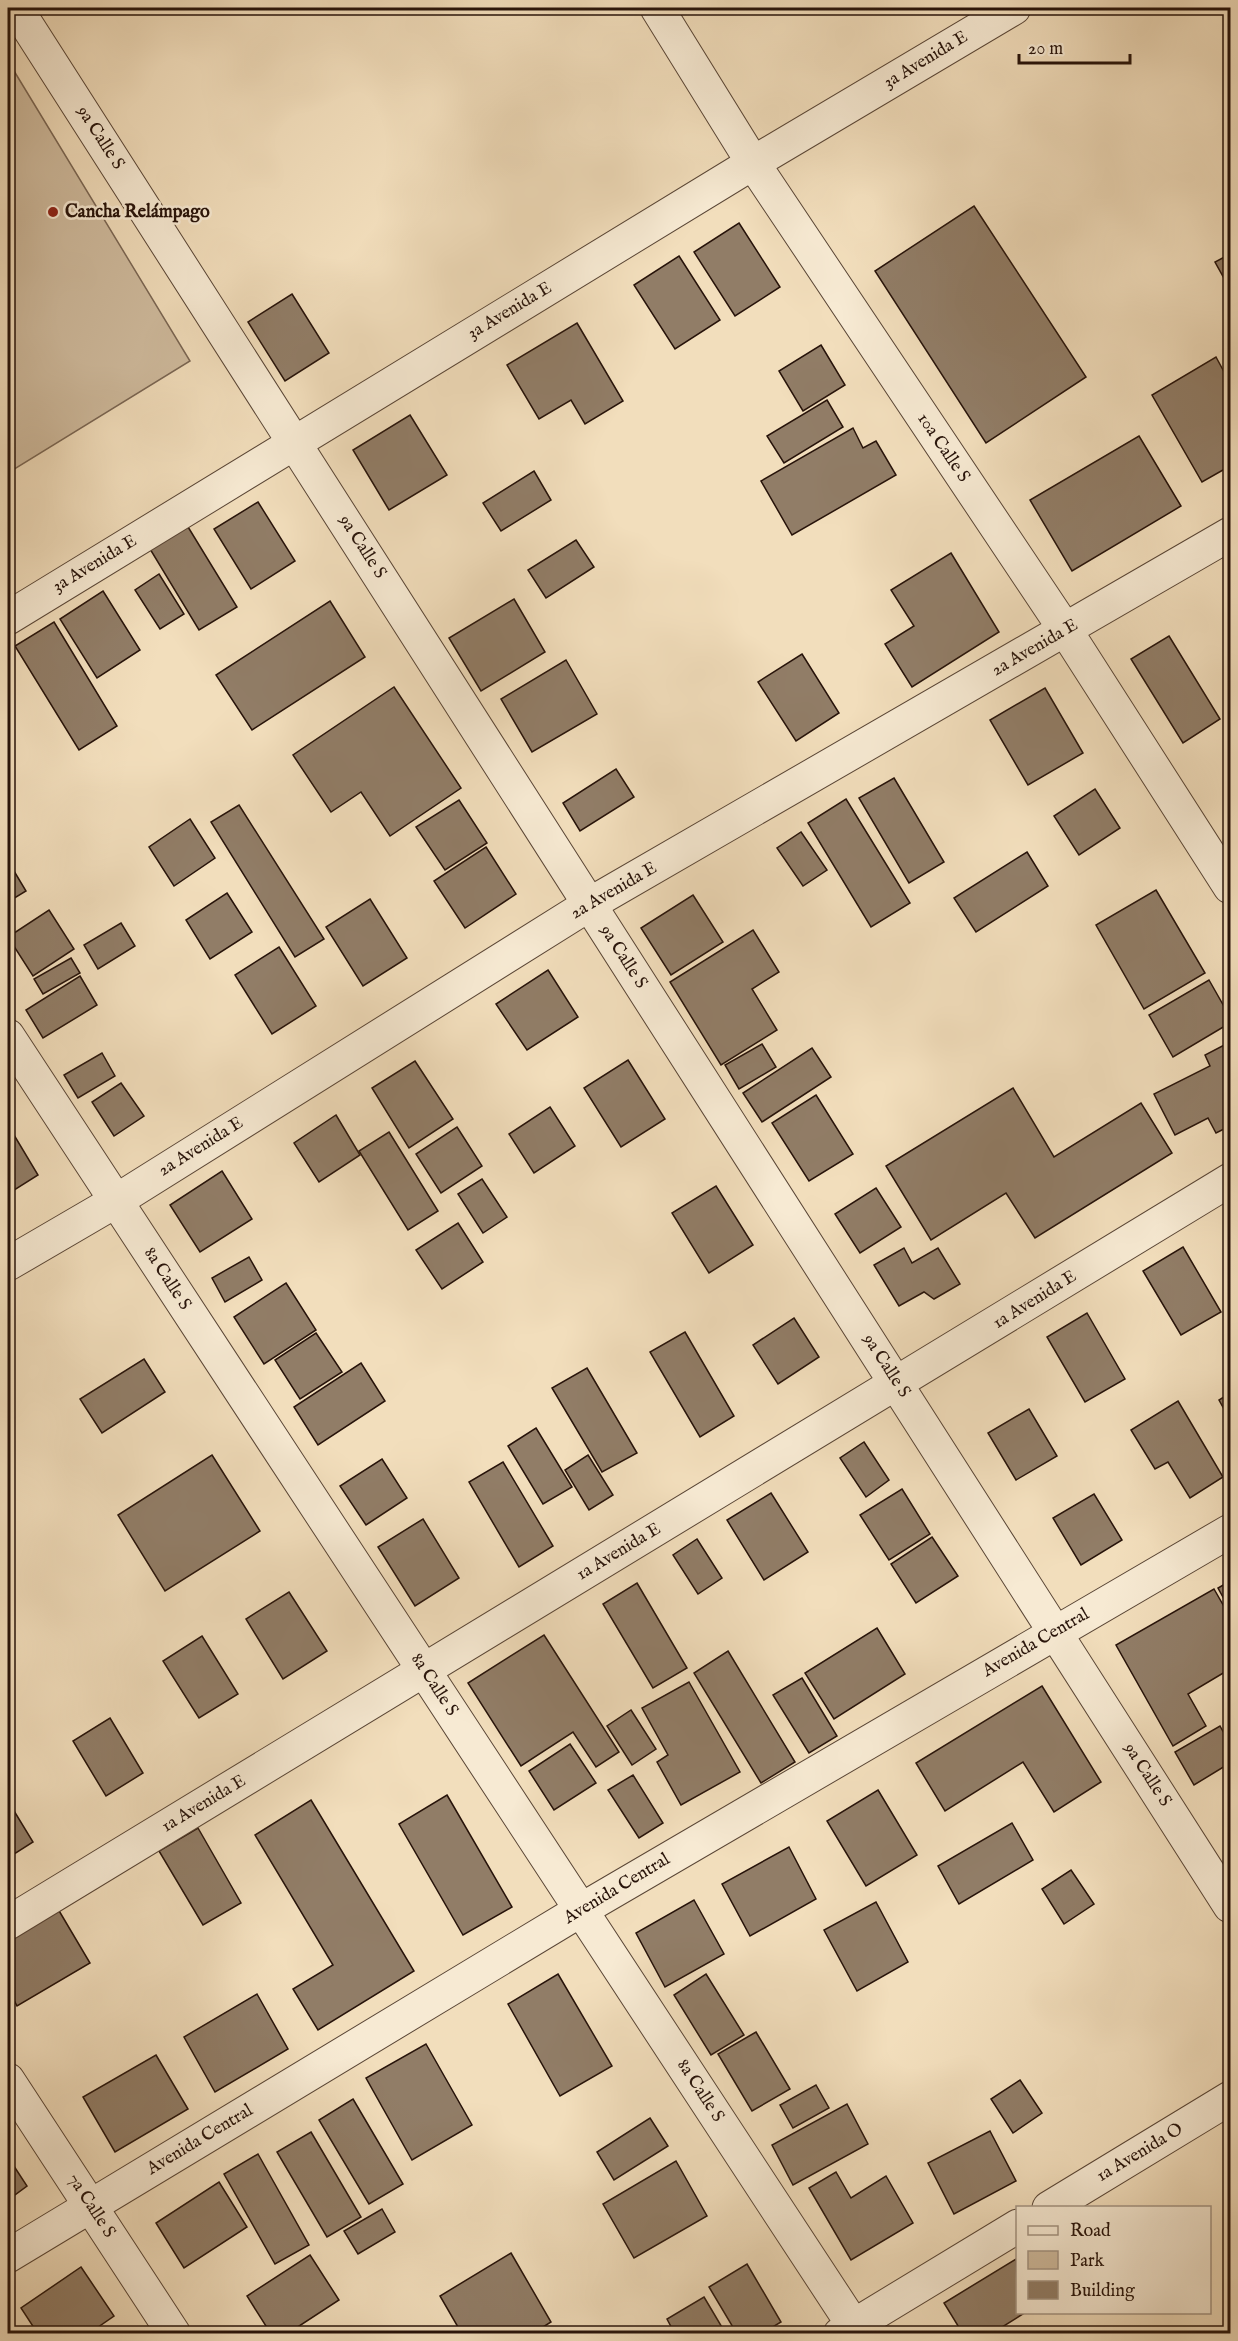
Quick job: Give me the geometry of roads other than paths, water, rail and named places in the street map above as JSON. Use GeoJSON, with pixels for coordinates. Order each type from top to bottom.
{"type":"FeatureCollection","features":[{"type":"Feature","properties":{"kind":"street","name":"9a Calle S"},"geometry":{"type":"LineString","coordinates":[[16,8],[1230,1906]]}},
{"type":"Feature","properties":{"kind":"street","name":"10a Calle S"},"geometry":{"type":"LineString","coordinates":[[657,8],[753,163],[1066,631],[1230,887]]}},
{"type":"Feature","properties":{"kind":"street","name":"3a Avenida E"},"geometry":{"type":"LineString","coordinates":[[8,618],[753,163],[1014,8]]}},
{"type":"Feature","properties":{"kind":"street","name":"2a Avenida E"},"geometry":{"type":"LineString","coordinates":[[8,1264],[116,1201],[590,904],[1066,631],[1230,534]]}},
{"type":"Feature","properties":{"kind":"street","name":"8a Calle S"},"geometry":{"type":"LineString","coordinates":[[8,1036],[581,1910],[851,2331]]}},
{"type":"Feature","properties":{"kind":"street","name":"1a Avenida E"},"geometry":{"type":"LineString","coordinates":[[8,1923],[1230,1180]]}},
{"type":"Feature","properties":{"kind":"street","name":"Avenida Central"},"geometry":{"type":"LineString","coordinates":[[8,2256],[581,1910],[1230,1531]]}},
{"type":"Feature","properties":{"kind":"street","name":"7a Calle S"},"geometry":{"type":"LineString","coordinates":[[8,2080],[174,2334]]}},
{"type":"Feature","properties":{"kind":"street","name":"1a Avenida O"},"geometry":{"type":"LineString","coordinates":[[1052,2206],[1230,2098]]}},
{"type":"Feature","properties":{"kind":"street"},"geometry":{"type":"LineString","coordinates":[[851,2331],[1016,2227]]}},
{"type":"Feature","properties":{"kind":"place","name":"Cancha Relámpago"},"geometry":{"type":"Point","coordinates":[53,212]}}]}
